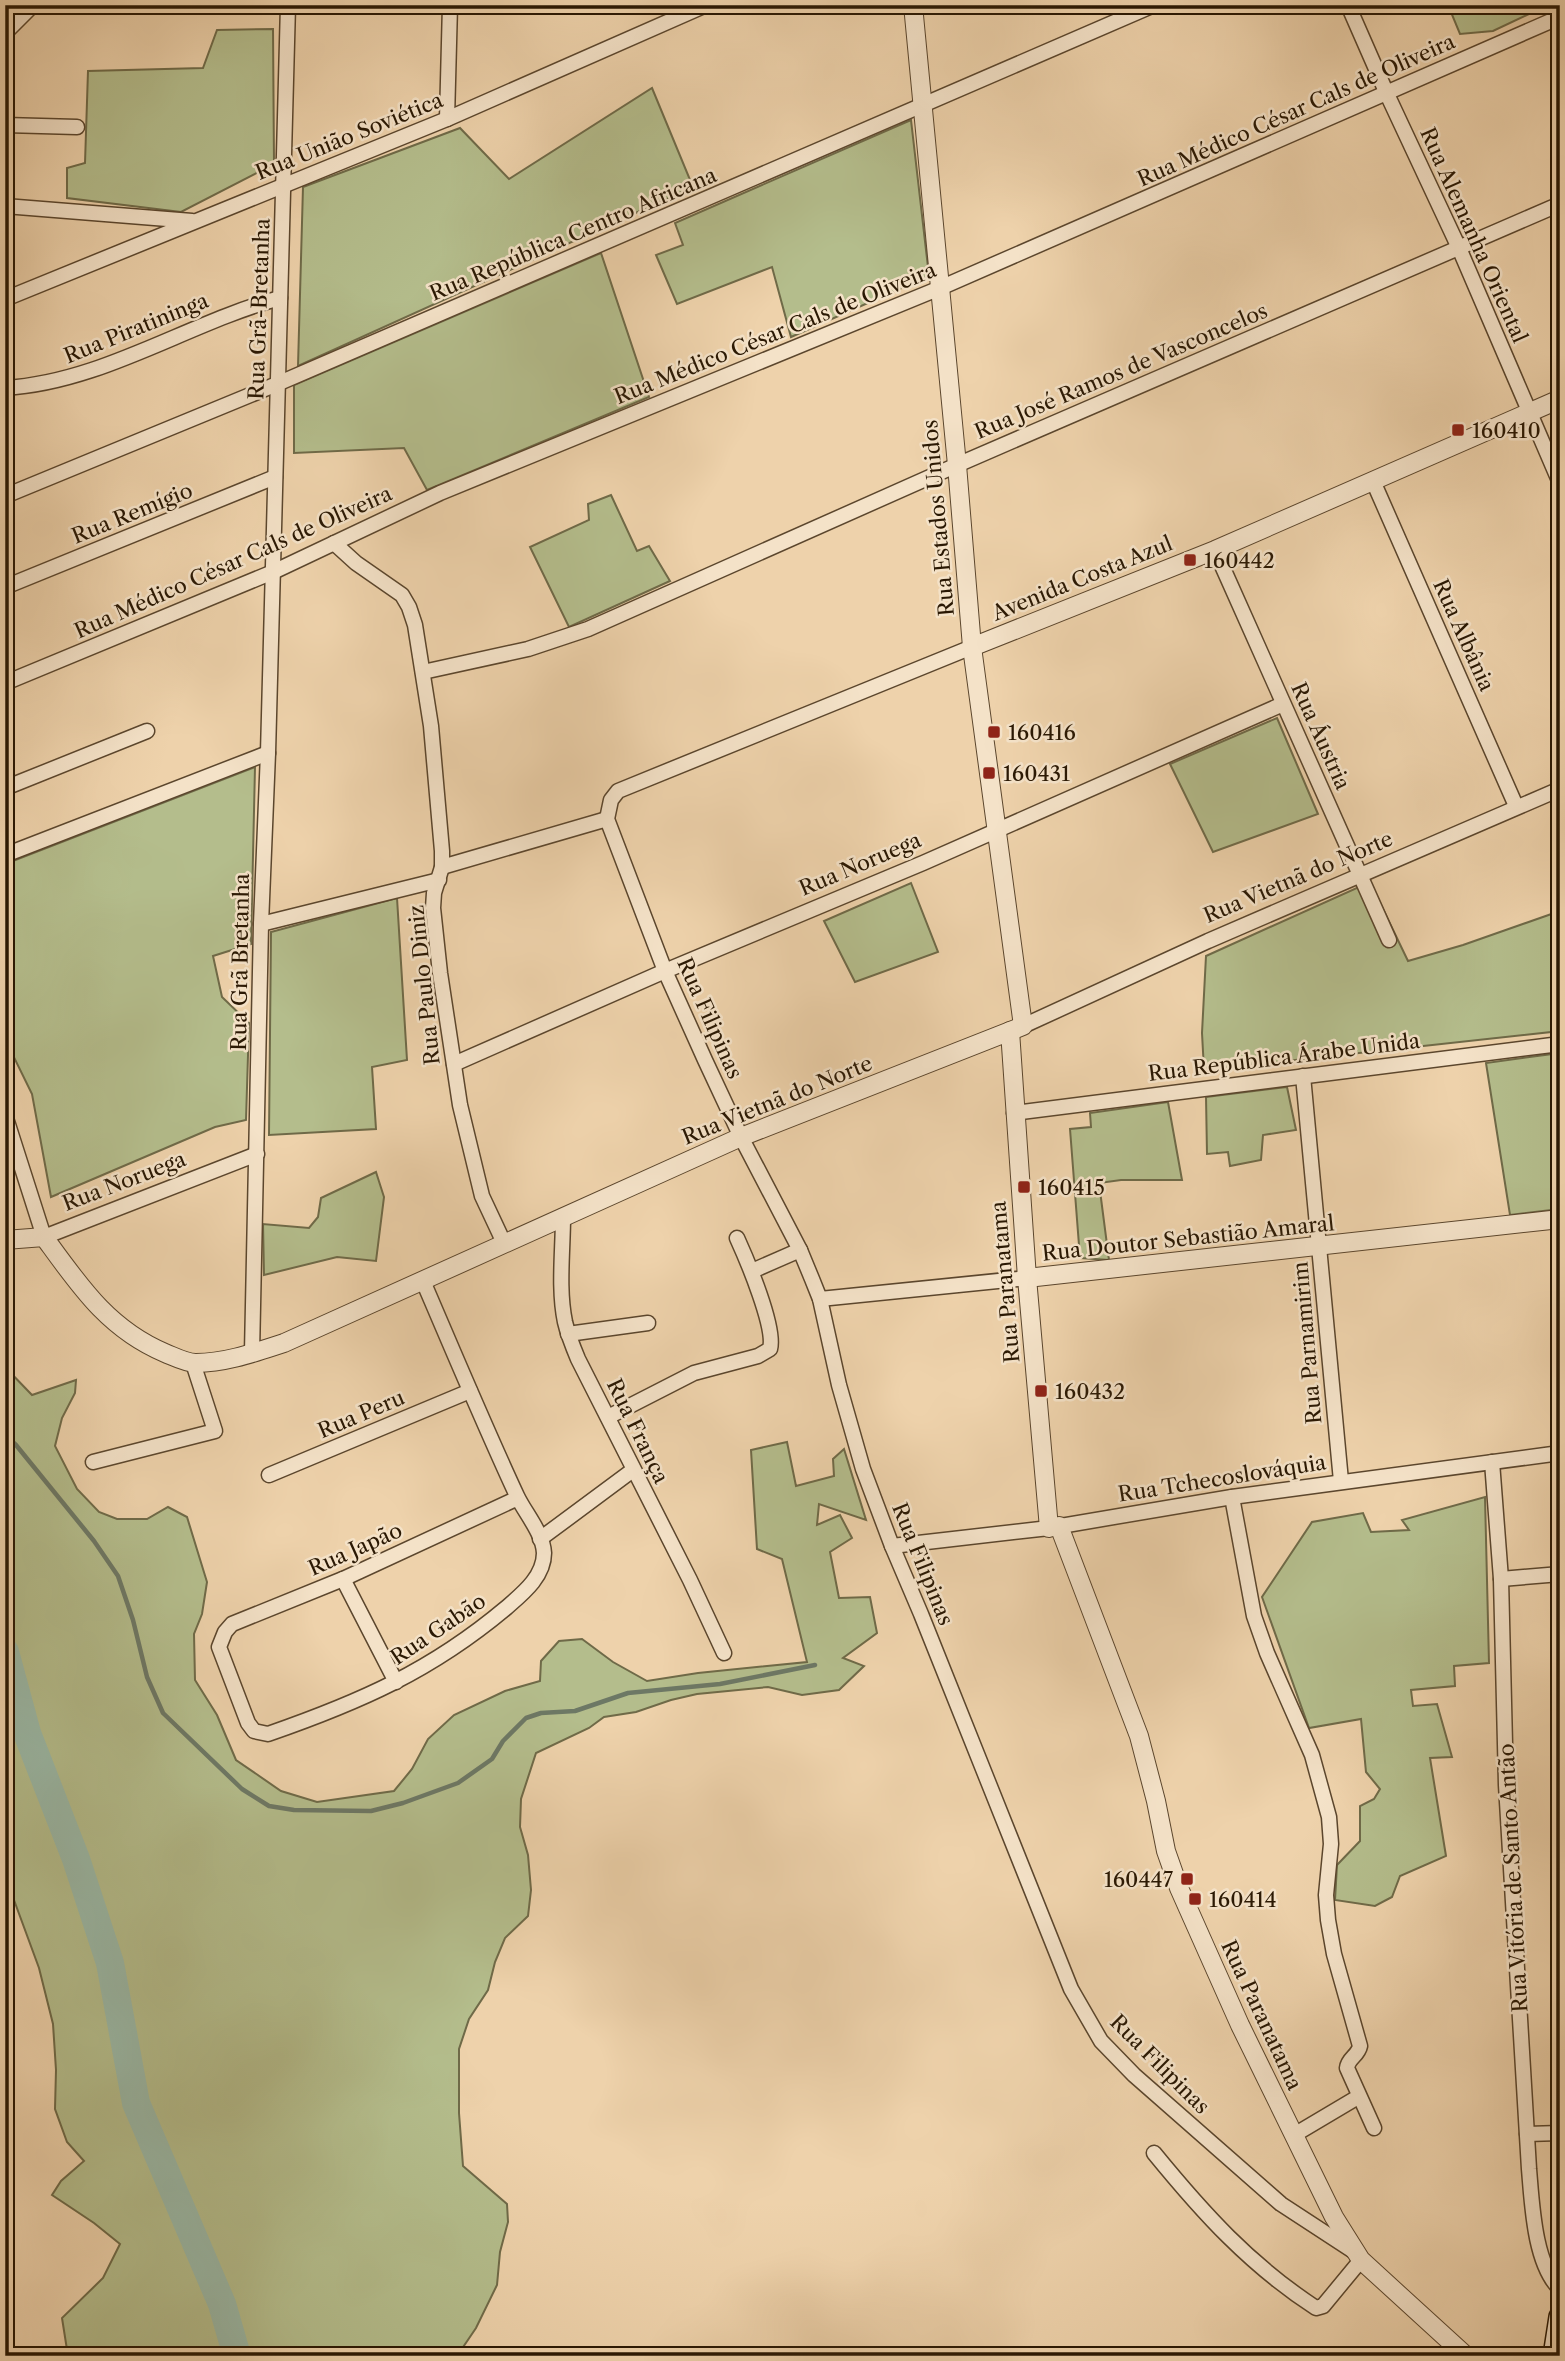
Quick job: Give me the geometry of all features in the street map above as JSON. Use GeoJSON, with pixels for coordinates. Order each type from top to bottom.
{"type":"FeatureCollection","features":[{"type":"Feature","properties":{"kind":"main road"},"geometry":{"type":"LineString","coordinates":[[1554,2356],[1560,2317]]}},
{"type":"Feature","properties":{"kind":"street"},"geometry":{"type":"LineString","coordinates":[[5,33],[33,5]]}},
{"type":"Feature","properties":{"kind":"street","name":"Rua Grã-Bretanha"},"geometry":{"type":"LineString","coordinates":[[273,572],[288,5]]}},
{"type":"Feature","properties":{"kind":"street"},"geometry":{"type":"LineString","coordinates":[[447,118],[450,5]]}},
{"type":"Feature","properties":{"kind":"street","name":"Rua União Soviética"},"geometry":{"type":"LineString","coordinates":[[5,299],[447,118],[706,5]]}},
{"type":"Feature","properties":{"kind":"street","name":"Rua Estados Unidos"},"geometry":{"type":"LineString","coordinates":[[913,5],[972,647],[997,830],[1016,1028]]}},
{"type":"Feature","properties":{"kind":"street","name":"Rua República Centro Africana"},"geometry":{"type":"LineString","coordinates":[[5,496],[277,384],[1154,5]]}},
{"type":"Feature","properties":{"kind":"street","name":"Rua Alemanha Oriental"},"geometry":{"type":"LineString","coordinates":[[1348,5],[1459,248],[1560,483]]}},
{"type":"Feature","properties":{"kind":"street","name":"Rua Médico César Cals de Oliveira"},"geometry":{"type":"LineString","coordinates":[[5,683],[273,572],[440,494],[940,288],[1560,18]]}},
{"type":"Feature","properties":{"kind":"street"},"geometry":{"type":"LineString","coordinates":[[5,125],[77,127]]}},
{"type":"Feature","properties":{"kind":"street","name":"Rua José Ramos de Vasconcelos"},"geometry":{"type":"LineString","coordinates":[[423,672],[528,649],[588,629],[957,465],[1560,204]]}},
{"type":"Feature","properties":{"kind":"street"},"geometry":{"type":"LineString","coordinates":[[5,206],[198,222]]}},
{"type":"Feature","properties":{"kind":"street","name":"Rua Piratininga"},"geometry":{"type":"LineString","coordinates":[[5,388],[52,382],[88,373],[244,308],[280,298]]}},
{"type":"Feature","properties":{"kind":"street","name":"Avenida Costa Azul"},"geometry":{"type":"LineString","coordinates":[[607,819],[611,800],[618,791],[1215,550],[1560,399]]}},
{"type":"Feature","properties":{"kind":"street","name":"Rua Remígio"},"geometry":{"type":"LineString","coordinates":[[5,587],[275,477]]}},
{"type":"Feature","properties":{"kind":"street","name":"Rua Albânia"},"geometry":{"type":"LineString","coordinates":[[1373,481],[1516,806]]}},
{"type":"Feature","properties":{"kind":"street","name":"Rua Paulo Diniz"},"geometry":{"type":"LineString","coordinates":[[334,543],[356,563],[402,595],[415,625],[431,726],[440,873],[434,893],[434,930],[468,1146],[482,1196],[504,1243]]}},
{"type":"Feature","properties":{"kind":"street","name":"Rua Áustria"},"geometry":{"type":"LineString","coordinates":[[1215,550],[1389,940]]}},
{"type":"Feature","properties":{"kind":"street","name":"Rua Grã Bretanha"},"geometry":{"type":"LineString","coordinates":[[253,1353],[261,924],[273,572]]}},
{"type":"Feature","properties":{"kind":"street","name":"Rua Noruega"},"geometry":{"type":"LineString","coordinates":[[454,1064],[1283,704]]}},
{"type":"Feature","properties":{"kind":"street"},"geometry":{"type":"LineString","coordinates":[[5,788],[147,731]]}},
{"type":"Feature","properties":{"kind":"street"},"geometry":{"type":"LineString","coordinates":[[5,855],[268,753]]}},
{"type":"Feature","properties":{"kind":"street","name":"Rua Vietnã do Norte"},"geometry":{"type":"LineString","coordinates":[[44,1237],[108,1319],[158,1350],[193,1363],[253,1353],[284,1343],[741,1137],[1016,1028],[1208,941],[1560,789]]}},
{"type":"Feature","properties":{"kind":"street"},"geometry":{"type":"LineString","coordinates":[[261,924],[440,873],[607,819]]}},
{"type":"Feature","properties":{"kind":"street","name":"Rua Filipinas"},"geometry":{"type":"LineString","coordinates":[[607,819],[665,971],[741,1137],[800,1250],[820,1299],[839,1385],[863,1469],[1071,1989],[1101,2040],[1134,2075],[1281,2204],[1359,2257]]}},
{"type":"Feature","properties":{"kind":"street","name":"Rua Paranatama"},"geometry":{"type":"LineString","coordinates":[[1016,1028],[1014,1113],[1027,1278],[1054,1527],[1139,1736],[1154,1790],[1166,1851],[1179,1888],[1240,2025],[1342,2233],[1359,2257],[1466,2356]]}},
{"type":"Feature","properties":{"kind":"street","name":"Rua República Árabe Unida"},"geometry":{"type":"LineString","coordinates":[[1014,1113],[1560,1044]]}},
{"type":"Feature","properties":{"kind":"street","name":"Rua Parnamirim"},"geometry":{"type":"LineString","coordinates":[[1303,1076],[1341,1481]]}},
{"type":"Feature","properties":{"kind":"street"},"geometry":{"type":"LineString","coordinates":[[5,1115],[44,1237]]}},
{"type":"Feature","properties":{"kind":"street","name":"Rua Noruega"},"geometry":{"type":"LineString","coordinates":[[5,1240],[44,1237],[257,1154]]}},
{"type":"Feature","properties":{"kind":"street","name":"Rua França"},"geometry":{"type":"LineString","coordinates":[[563,1216],[562,1287],[568,1334],[724,1653]]}},
{"type":"Feature","properties":{"kind":"street","name":"Rua Doutor Sebastião Amaral"},"geometry":{"type":"LineString","coordinates":[[820,1299],[1560,1219]]}},
{"type":"Feature","properties":{"kind":"street"},"geometry":{"type":"LineString","coordinates":[[608,1417],[694,1373],[758,1356],[770,1349],[771,1336],[752,1271],[737,1238]]}},
{"type":"Feature","properties":{"kind":"street"},"geometry":{"type":"LineString","coordinates":[[752,1271],[800,1250]]}},
{"type":"Feature","properties":{"kind":"street"},"geometry":{"type":"LineString","coordinates":[[423,1281],[518,1499],[540,1539],[633,1471]]}},
{"type":"Feature","properties":{"kind":"street"},"geometry":{"type":"LineString","coordinates":[[568,1334],[648,1323]]}},
{"type":"Feature","properties":{"kind":"street"},"geometry":{"type":"LineString","coordinates":[[93,1462],[215,1431],[193,1363]]}},
{"type":"Feature","properties":{"kind":"street","name":"Rua Peru"},"geometry":{"type":"LineString","coordinates":[[269,1475],[470,1391]]}},
{"type":"Feature","properties":{"kind":"street","name":"Rua Tchecoslováquia"},"geometry":{"type":"LineString","coordinates":[[892,1546],[1054,1527],[1232,1497],[1560,1452]]}},
{"type":"Feature","properties":{"kind":"street","name":"Rua Vitória de Santo Antão"},"geometry":{"type":"LineString","coordinates":[[1492,1461],[1501,1579],[1506,1785],[1533,2209],[1546,2271],[1560,2289]]}},
{"type":"Feature","properties":{"kind":"street"},"geometry":{"type":"LineString","coordinates":[[1232,1497],[1254,1616],[1267,1653],[1312,1755],[1329,1817],[1331,1844],[1326,1895],[1328,1920],[1334,1954],[1360,2046],[1347,2068],[1374,2129]]}},
{"type":"Feature","properties":{"kind":"street","name":"Rua Japão"},"geometry":{"type":"LineString","coordinates":[[219,1647],[225,1632],[232,1624],[343,1579],[518,1499]]}},
{"type":"Feature","properties":{"kind":"street","name":"Rua Gabão"},"geometry":{"type":"LineString","coordinates":[[219,1647],[248,1723],[254,1731],[268,1734],[373,1694],[471,1637],[526,1590],[543,1563],[544,1551],[540,1539]]}},
{"type":"Feature","properties":{"kind":"street"},"geometry":{"type":"LineString","coordinates":[[1501,1579],[1560,1574]]}},
{"type":"Feature","properties":{"kind":"street"},"geometry":{"type":"LineString","coordinates":[[343,1579],[396,1682]]}},
{"type":"Feature","properties":{"kind":"street"},"geometry":{"type":"LineString","coordinates":[[1294,2135],[1358,2097]]}},
{"type":"Feature","properties":{"kind":"street"},"geometry":{"type":"LineString","coordinates":[[1527,2134],[1560,2133]]}},
{"type":"Feature","properties":{"kind":"street"},"geometry":{"type":"LineString","coordinates":[[1154,2153],[1188,2195],[1241,2251],[1269,2276],[1315,2308],[1323,2306],[1359,2257]]}},
{"type":"Feature","properties":{"kind":"green space"},"geometry":{"type":"Polygon","coordinates":[[[1448,5],[1548,5],[1493,31],[1460,34],[1448,5]]]}},
{"type":"Feature","properties":{"kind":"green space"},"geometry":{"type":"Polygon","coordinates":[[[273,29],[274,164],[181,212],[67,198],[67,168],[85,163],[88,71],[203,68],[217,30],[273,29]]]}},
{"type":"Feature","properties":{"kind":"green space"},"geometry":{"type":"Polygon","coordinates":[[[652,88],[693,187],[298,366],[303,187],[460,128],[509,179],[652,88]]]}},
{"type":"Feature","properties":{"kind":"green space"},"geometry":{"type":"Polygon","coordinates":[[[911,120],[929,276],[791,337],[772,267],[677,304],[656,255],[683,245],[675,223],[911,120]]]}},
{"type":"Feature","properties":{"kind":"green space"},"geometry":{"type":"Polygon","coordinates":[[[601,253],[649,397],[427,490],[404,448],[294,453],[294,385],[601,253]]]}},
{"type":"Feature","properties":{"kind":"green space"},"geometry":{"type":"Polygon","coordinates":[[[611,495],[637,551],[649,546],[670,581],[569,627],[530,547],[589,520],[588,504],[611,495]]]}},
{"type":"Feature","properties":{"kind":"green space"},"geometry":{"type":"Polygon","coordinates":[[[1277,718],[1318,814],[1213,852],[1170,764],[1277,718]]]}},
{"type":"Feature","properties":{"kind":"green space"},"geometry":{"type":"Polygon","coordinates":[[[255,767],[251,944],[213,956],[222,997],[249,1023],[246,1120],[215,1127],[51,1197],[32,1094],[5,1039],[5,864],[255,767]]]}},
{"type":"Feature","properties":{"kind":"green space"},"geometry":{"type":"Polygon","coordinates":[[[1370,882],[1408,961],[1560,911],[1560,1031],[1204,1070],[1202,1033],[1206,956],[1370,882]]]}},
{"type":"Feature","properties":{"kind":"green space"},"geometry":{"type":"Polygon","coordinates":[[[911,883],[938,952],[855,982],[824,921],[911,883]]]}},
{"type":"Feature","properties":{"kind":"green space"},"geometry":{"type":"Polygon","coordinates":[[[397,898],[407,1060],[372,1067],[376,1129],[269,1135],[271,932],[397,898]]]}},
{"type":"Feature","properties":{"kind":"green space"},"geometry":{"type":"Polygon","coordinates":[[[1560,1053],[1560,1209],[1510,1215],[1486,1063],[1560,1053]]]}},
{"type":"Feature","properties":{"kind":"green space"},"geometry":{"type":"Polygon","coordinates":[[[1287,1087],[1296,1130],[1263,1135],[1261,1160],[1230,1166],[1228,1152],[1207,1154],[1206,1097],[1287,1087]]]}},
{"type":"Feature","properties":{"kind":"green space"},"geometry":{"type":"Polygon","coordinates":[[[1168,1102],[1182,1180],[1121,1180],[1099,1183],[1109,1260],[1080,1258],[1070,1129],[1091,1127],[1090,1113],[1168,1102]]]}},
{"type":"Feature","properties":{"kind":"green space"},"geometry":{"type":"Polygon","coordinates":[[[376,1172],[384,1197],[376,1261],[337,1257],[264,1275],[263,1224],[309,1228],[318,1217],[321,1198],[376,1172]]]}},
{"type":"Feature","properties":{"kind":"green space"},"geometry":{"type":"Polygon","coordinates":[[[5,1367],[32,1395],[76,1380],[75,1393],[62,1418],[55,1446],[77,1489],[99,1512],[117,1519],[147,1519],[168,1507],[187,1517],[207,1582],[202,1614],[194,1634],[195,1680],[217,1715],[236,1760],[281,1791],[317,1802],[394,1791],[412,1769],[428,1739],[454,1715],[505,1691],[540,1681],[541,1661],[559,1641],[582,1639],[613,1662],[647,1681],[807,1662],[782,1559],[757,1549],[751,1450],[787,1442],[796,1486],[834,1476],[833,1459],[844,1449],[866,1520],[819,1504],[817,1525],[840,1515],[852,1538],[830,1552],[839,1598],[870,1597],[877,1633],[843,1658],[864,1666],[839,1690],[802,1695],[768,1687],[697,1694],[636,1712],[604,1717],[589,1728],[536,1753],[521,1799],[520,1827],[528,1855],[531,1890],[528,1916],[505,1938],[488,1990],[469,2019],[459,2049],[459,2113],[463,2166],[507,2204],[508,2222],[500,2252],[497,2285],[476,2328],[457,2356],[68,2356],[62,2318],[103,2278],[120,2244],[52,2195],[61,2181],[84,2161],[67,2142],[55,2109],[53,2024],[39,1968],[11,1892],[5,1884],[5,1367]]]}},
{"type":"Feature","properties":{"kind":"green space"},"geometry":{"type":"Polygon","coordinates":[[[1485,1497],[1489,1663],[1454,1666],[1455,1686],[1411,1690],[1413,1706],[1437,1704],[1452,1757],[1430,1758],[1446,1856],[1400,1876],[1392,1897],[1375,1906],[1335,1900],[1337,1865],[1360,1841],[1360,1806],[1374,1799],[1380,1789],[1366,1772],[1361,1719],[1309,1728],[1262,1597],[1312,1522],[1363,1513],[1371,1532],[1409,1530],[1402,1520],[1485,1497]]]}},
{"type":"Feature","properties":{"kind":"waterway"},"geometry":{"type":"LineString","coordinates":[[5,1435],[94,1541],[118,1576],[133,1620],[147,1677],[163,1713],[242,1789],[269,1806],[294,1810],[371,1811],[403,1803],[458,1783],[492,1759],[503,1741],[526,1718],[541,1713],[575,1711],[628,1693],[720,1684],[815,1665]]}},
{"type":"Feature","properties":{"kind":"waterway"},"geometry":{"type":"LineString","coordinates":[[5,1652],[27,1733],[76,1859],[110,1963],[136,2103],[222,2304],[237,2356]]}},
{"type":"Feature","properties":{"kind":"place","name":"160410"},"geometry":{"type":"Point","coordinates":[1458,430]}},
{"type":"Feature","properties":{"kind":"place","name":"160442"},"geometry":{"type":"Point","coordinates":[1190,560]}},
{"type":"Feature","properties":{"kind":"place","name":"160416"},"geometry":{"type":"Point","coordinates":[994,732]}},
{"type":"Feature","properties":{"kind":"place","name":"160431"},"geometry":{"type":"Point","coordinates":[989,773]}},
{"type":"Feature","properties":{"kind":"place","name":"160415"},"geometry":{"type":"Point","coordinates":[1024,1187]}},
{"type":"Feature","properties":{"kind":"place","name":"160432"},"geometry":{"type":"Point","coordinates":[1041,1391]}},
{"type":"Feature","properties":{"kind":"place","name":"160447"},"geometry":{"type":"Point","coordinates":[1187,1879]}},
{"type":"Feature","properties":{"kind":"place","name":"160414"},"geometry":{"type":"Point","coordinates":[1195,1899]}}]}
